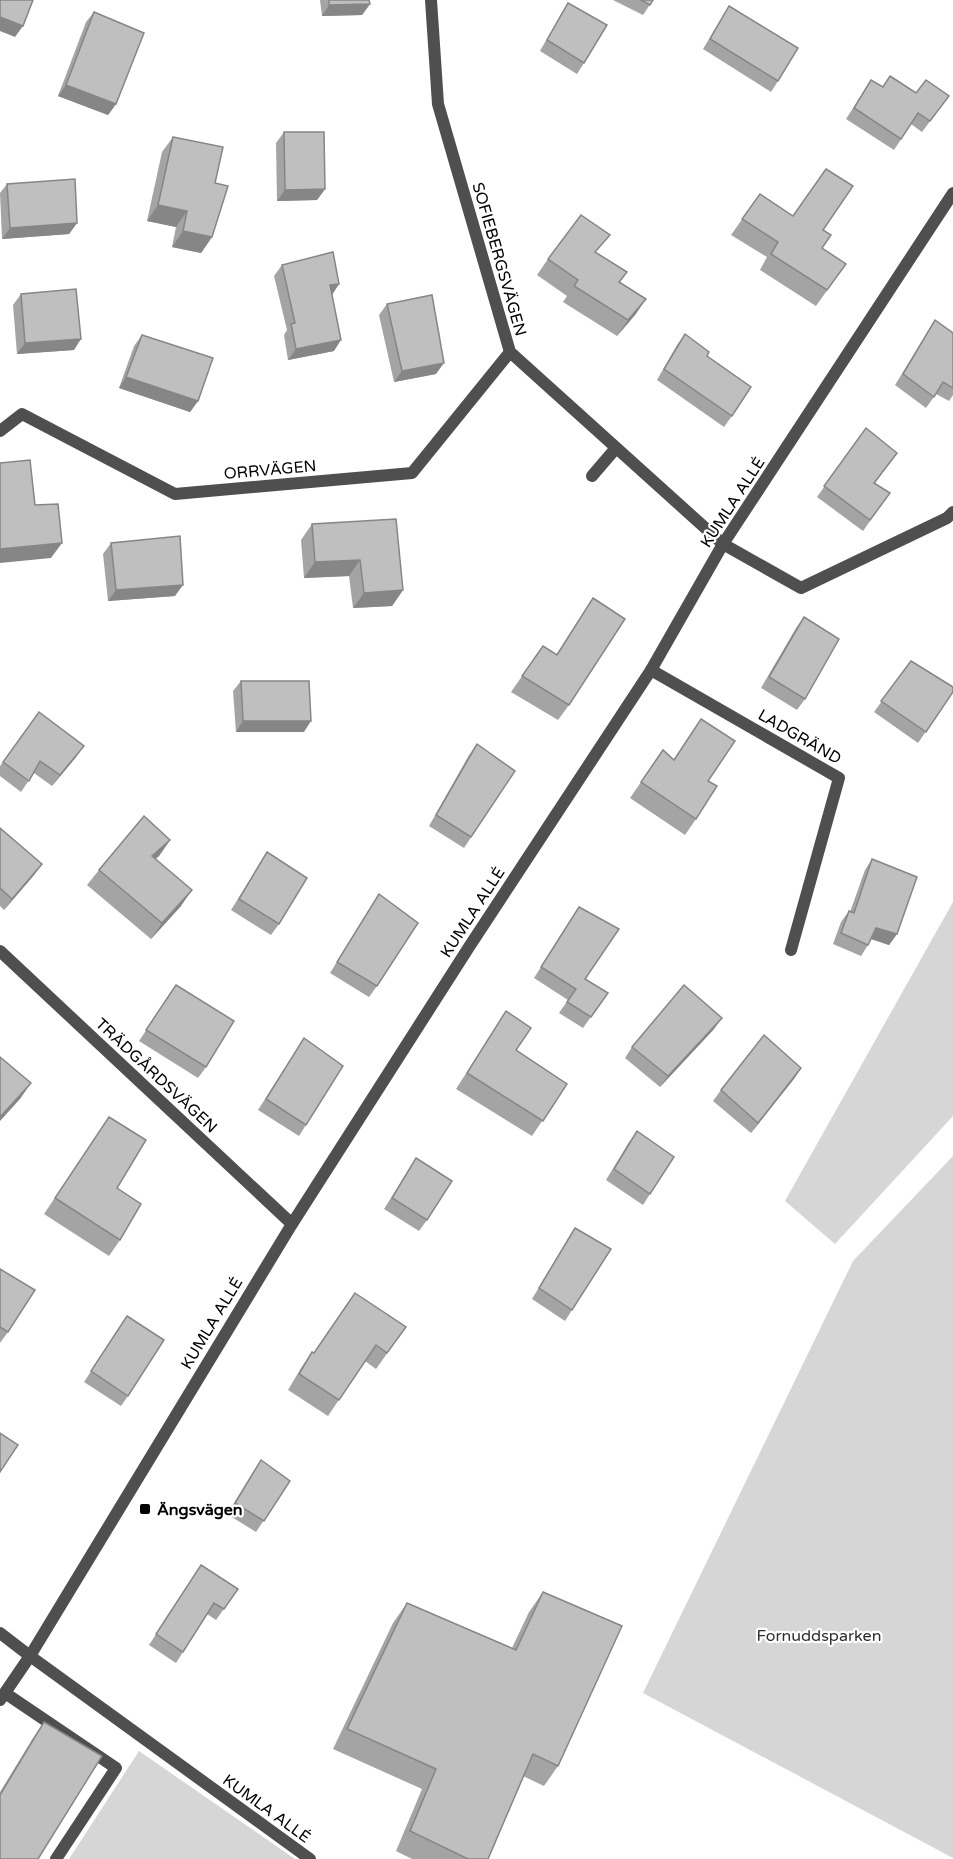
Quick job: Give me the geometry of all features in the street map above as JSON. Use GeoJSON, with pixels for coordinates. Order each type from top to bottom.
{"type":"FeatureCollection","features":[{"type":"Feature","properties":{"kind":"street","name":"SOFIEBERGSVÄGEN"},"geometry":{"type":"LineString","coordinates":[[431,0],[438,104],[510,352],[723,544],[801,588],[947,518],[953,512]]}},
{"type":"Feature","properties":{"kind":"street","name":"KUMLA ALLÉ"},"geometry":{"type":"LineString","coordinates":[[2,1697],[30,1656],[292,1224],[469,947],[651,670],[723,544],[953,193]]}},
{"type":"Feature","properties":{"kind":"street","name":"ORRVÄGEN"},"geometry":{"type":"LineString","coordinates":[[0,430],[22,414],[175,494],[412,473],[510,352]]}},
{"type":"Feature","properties":{"kind":"street"},"geometry":{"type":"LineString","coordinates":[[592,476],[616,448]]}},
{"type":"Feature","properties":{"kind":"street","name":"LADGRÄND"},"geometry":{"type":"LineString","coordinates":[[651,670],[839,777],[791,950]]}},
{"type":"Feature","properties":{"kind":"street","name":"TRÄDGÅRDSVÄGEN"},"geometry":{"type":"LineString","coordinates":[[0,951],[292,1224]]}},
{"type":"Feature","properties":{"kind":"street"},"geometry":{"type":"LineString","coordinates":[[0,1633],[30,1656]]}},
{"type":"Feature","properties":{"kind":"street","name":"KUMLA ALLÉ"},"geometry":{"type":"LineString","coordinates":[[30,1656],[310,1859]]}},
{"type":"Feature","properties":{"kind":"street"},"geometry":{"type":"LineString","coordinates":[[2,1697],[116,1768],[56,1859]]}},
{"type":"Feature","properties":{"kind":"green space"},"geometry":{"type":"Polygon","coordinates":[[[953,902],[953,1116],[835,1244],[785,1201],[953,902]]]}},
{"type":"Feature","properties":{"kind":"green space","name":"Fornuddsparken"},"geometry":{"type":"Polygon","coordinates":[[[953,1156],[953,1858],[643,1693],[853,1261],[953,1156]]]}},
{"type":"Feature","properties":{"kind":"green space"},"geometry":{"type":"Polygon","coordinates":[[[139,1751],[295,1859],[69,1859],[139,1751]]]}},
{"type":"Feature","properties":{"kind":"building"},"geometry":{"type":"Polygon","coordinates":[[[0,0],[33,0],[23,26],[0,17],[0,0]]]}},
{"type":"Feature","properties":{"kind":"building"},"geometry":{"type":"Polygon","coordinates":[[[329,0],[369,0],[370,4],[329,5],[329,0]]]}},
{"type":"Feature","properties":{"kind":"building"},"geometry":{"type":"Polygon","coordinates":[[[641,0],[653,0],[650,5],[641,0]]]}},
{"type":"Feature","properties":{"kind":"building"},"geometry":{"type":"Polygon","coordinates":[[[568,3],[607,25],[584,63],[547,40],[568,3]]]}},
{"type":"Feature","properties":{"kind":"building"},"geometry":{"type":"Polygon","coordinates":[[[729,6],[798,48],[778,81],[710,39],[729,6]]]}},
{"type":"Feature","properties":{"kind":"building"},"geometry":{"type":"Polygon","coordinates":[[[94,12],[144,33],[116,104],[66,85],[94,12]]]}},
{"type":"Feature","properties":{"kind":"building"},"geometry":{"type":"Polygon","coordinates":[[[890,76],[916,93],[926,80],[949,96],[930,121],[918,113],[901,139],[854,108],[871,80],[883,87],[890,76]]]}},
{"type":"Feature","properties":{"kind":"building"},"geometry":{"type":"Polygon","coordinates":[[[284,132],[324,132],[325,189],[285,190],[284,132]]]}},
{"type":"Feature","properties":{"kind":"building"},"geometry":{"type":"Polygon","coordinates":[[[173,137],[223,147],[215,183],[228,186],[212,237],[183,231],[187,211],[158,205],[173,137]]]}},
{"type":"Feature","properties":{"kind":"building"},"geometry":{"type":"Polygon","coordinates":[[[826,169],[853,186],[823,230],[831,235],[822,248],[846,264],[827,290],[771,254],[778,242],[742,219],[760,194],[793,216],[826,169]]]}},
{"type":"Feature","properties":{"kind":"building"},"geometry":{"type":"Polygon","coordinates":[[[75,179],[77,223],[10,228],[7,184],[75,179]]]}},
{"type":"Feature","properties":{"kind":"building"},"geometry":{"type":"Polygon","coordinates":[[[581,215],[610,235],[595,252],[627,272],[619,282],[646,299],[628,320],[574,286],[578,280],[548,259],[581,215]]]}},
{"type":"Feature","properties":{"kind":"building"},"geometry":{"type":"Polygon","coordinates":[[[333,252],[339,284],[330,285],[341,340],[296,349],[291,324],[295,323],[282,265],[333,252]]]}},
{"type":"Feature","properties":{"kind":"building"},"geometry":{"type":"Polygon","coordinates":[[[76,289],[81,339],[25,343],[21,294],[76,289]]]}},
{"type":"Feature","properties":{"kind":"building"},"geometry":{"type":"Polygon","coordinates":[[[432,295],[444,363],[402,371],[387,304],[432,295]]]}},
{"type":"Feature","properties":{"kind":"building"},"geometry":{"type":"Polygon","coordinates":[[[935,320],[953,333],[953,388],[943,382],[934,397],[903,374],[935,320]]]}},
{"type":"Feature","properties":{"kind":"building"},"geometry":{"type":"Polygon","coordinates":[[[685,334],[709,352],[707,356],[751,387],[732,416],[664,369],[685,334]]]}},
{"type":"Feature","properties":{"kind":"building"},"geometry":{"type":"Polygon","coordinates":[[[142,335],[213,358],[198,401],[126,377],[142,335]]]}},
{"type":"Feature","properties":{"kind":"building"},"geometry":{"type":"Polygon","coordinates":[[[866,428],[897,453],[874,483],[890,493],[870,520],[824,486],[866,428]]]}},
{"type":"Feature","properties":{"kind":"building"},"geometry":{"type":"Polygon","coordinates":[[[30,460],[35,505],[58,504],[62,543],[0,549],[0,463],[30,460]]]}},
{"type":"Feature","properties":{"kind":"building"},"geometry":{"type":"Polygon","coordinates":[[[396,519],[403,590],[364,593],[360,560],[315,562],[312,524],[396,519]]]}},
{"type":"Feature","properties":{"kind":"building"},"geometry":{"type":"Polygon","coordinates":[[[180,536],[183,585],[116,590],[111,543],[180,536]]]}},
{"type":"Feature","properties":{"kind":"building"},"geometry":{"type":"Polygon","coordinates":[[[593,598],[625,619],[569,705],[522,676],[543,646],[557,655],[593,598]]]}},
{"type":"Feature","properties":{"kind":"building"},"geometry":{"type":"Polygon","coordinates":[[[804,617],[839,639],[805,699],[769,677],[804,617]]]}},
{"type":"Feature","properties":{"kind":"building"},"geometry":{"type":"Polygon","coordinates":[[[911,661],[953,687],[953,692],[926,732],[881,701],[911,661]]]}},
{"type":"Feature","properties":{"kind":"building"},"geometry":{"type":"Polygon","coordinates":[[[241,681],[309,681],[311,721],[243,721],[241,681]]]}},
{"type":"Feature","properties":{"kind":"building"},"geometry":{"type":"Polygon","coordinates":[[[39,712],[84,746],[60,775],[40,761],[29,781],[3,762],[39,712]]]}},
{"type":"Feature","properties":{"kind":"building"},"geometry":{"type":"Polygon","coordinates":[[[701,719],[735,741],[708,781],[717,786],[696,819],[641,782],[663,750],[674,760],[701,719]]]}},
{"type":"Feature","properties":{"kind":"building"},"geometry":{"type":"Polygon","coordinates":[[[477,744],[515,771],[471,837],[436,815],[477,744]]]}},
{"type":"Feature","properties":{"kind":"building"},"geometry":{"type":"Polygon","coordinates":[[[144,816],[170,840],[152,856],[192,890],[162,923],[99,870],[144,816]]]}},
{"type":"Feature","properties":{"kind":"building"},"geometry":{"type":"Polygon","coordinates":[[[0,828],[42,864],[12,899],[0,888],[0,828]]]}},
{"type":"Feature","properties":{"kind":"building"},"geometry":{"type":"Polygon","coordinates":[[[267,852],[307,878],[279,924],[239,899],[267,852]]]}},
{"type":"Feature","properties":{"kind":"building"},"geometry":{"type":"Polygon","coordinates":[[[872,859],[917,877],[897,934],[876,928],[868,945],[841,933],[849,911],[854,913],[872,859]]]}},
{"type":"Feature","properties":{"kind":"building"},"geometry":{"type":"Polygon","coordinates":[[[379,894],[418,923],[377,986],[337,962],[379,894]]]}},
{"type":"Feature","properties":{"kind":"building"},"geometry":{"type":"Polygon","coordinates":[[[579,907],[619,929],[585,979],[608,993],[591,1017],[567,1002],[576,989],[541,967],[579,907]]]}},
{"type":"Feature","properties":{"kind":"building"},"geometry":{"type":"Polygon","coordinates":[[[176,985],[234,1021],[206,1067],[146,1030],[176,985]]]}},
{"type":"Feature","properties":{"kind":"building"},"geometry":{"type":"Polygon","coordinates":[[[684,985],[722,1018],[668,1076],[632,1047],[684,985]]]}},
{"type":"Feature","properties":{"kind":"building"},"geometry":{"type":"Polygon","coordinates":[[[506,1011],[531,1028],[516,1050],[567,1084],[543,1121],[467,1073],[506,1011]]]}},
{"type":"Feature","properties":{"kind":"building"},"geometry":{"type":"Polygon","coordinates":[[[764,1035],[801,1068],[758,1123],[721,1090],[764,1035]]]}},
{"type":"Feature","properties":{"kind":"building"},"geometry":{"type":"Polygon","coordinates":[[[304,1038],[343,1066],[306,1125],[266,1099],[304,1038]]]}},
{"type":"Feature","properties":{"kind":"building"},"geometry":{"type":"Polygon","coordinates":[[[0,1057],[31,1083],[0,1117],[0,1057]]]}},
{"type":"Feature","properties":{"kind":"building"},"geometry":{"type":"Polygon","coordinates":[[[109,1117],[146,1140],[117,1188],[141,1204],[120,1240],[55,1198],[109,1117]]]}},
{"type":"Feature","properties":{"kind":"building"},"geometry":{"type":"Polygon","coordinates":[[[637,1131],[674,1157],[650,1194],[614,1169],[637,1131]]]}},
{"type":"Feature","properties":{"kind":"building"},"geometry":{"type":"Polygon","coordinates":[[[416,1158],[452,1181],[427,1220],[392,1198],[416,1158]]]}},
{"type":"Feature","properties":{"kind":"building"},"geometry":{"type":"Polygon","coordinates":[[[575,1228],[611,1249],[572,1310],[539,1288],[575,1228]]]}},
{"type":"Feature","properties":{"kind":"building"},"geometry":{"type":"Polygon","coordinates":[[[0,1269],[35,1290],[8,1332],[0,1327],[0,1269]]]}},
{"type":"Feature","properties":{"kind":"building"},"geometry":{"type":"Polygon","coordinates":[[[355,1293],[406,1327],[387,1353],[376,1345],[339,1400],[299,1374],[312,1352],[314,1353],[355,1293]]]}},
{"type":"Feature","properties":{"kind":"building"},"geometry":{"type":"Polygon","coordinates":[[[127,1316],[164,1340],[128,1396],[91,1371],[127,1316]]]}},
{"type":"Feature","properties":{"kind":"building"},"geometry":{"type":"Polygon","coordinates":[[[0,1433],[18,1445],[0,1472],[0,1433]]]}},
{"type":"Feature","properties":{"kind":"building"},"geometry":{"type":"Polygon","coordinates":[[[261,1460],[290,1481],[264,1521],[235,1503],[261,1460]]]}},
{"type":"Feature","properties":{"kind":"building"},"geometry":{"type":"Polygon","coordinates":[[[201,1565],[238,1589],[224,1609],[214,1603],[183,1652],[156,1634],[201,1565]]]}},
{"type":"Feature","properties":{"kind":"building"},"geometry":{"type":"Polygon","coordinates":[[[543,1592],[622,1626],[558,1766],[533,1754],[488,1859],[468,1859],[410,1831],[436,1769],[347,1729],[407,1603],[516,1650],[543,1592]]]}},
{"type":"Feature","properties":{"kind":"building"},"geometry":{"type":"Polygon","coordinates":[[[44,1722],[102,1756],[38,1859],[0,1859],[0,1795],[44,1722]]]}},
{"type":"Feature","properties":{"kind":"place","name":"Ängsvägen"},"geometry":{"type":"Point","coordinates":[145,1509]}}]}
